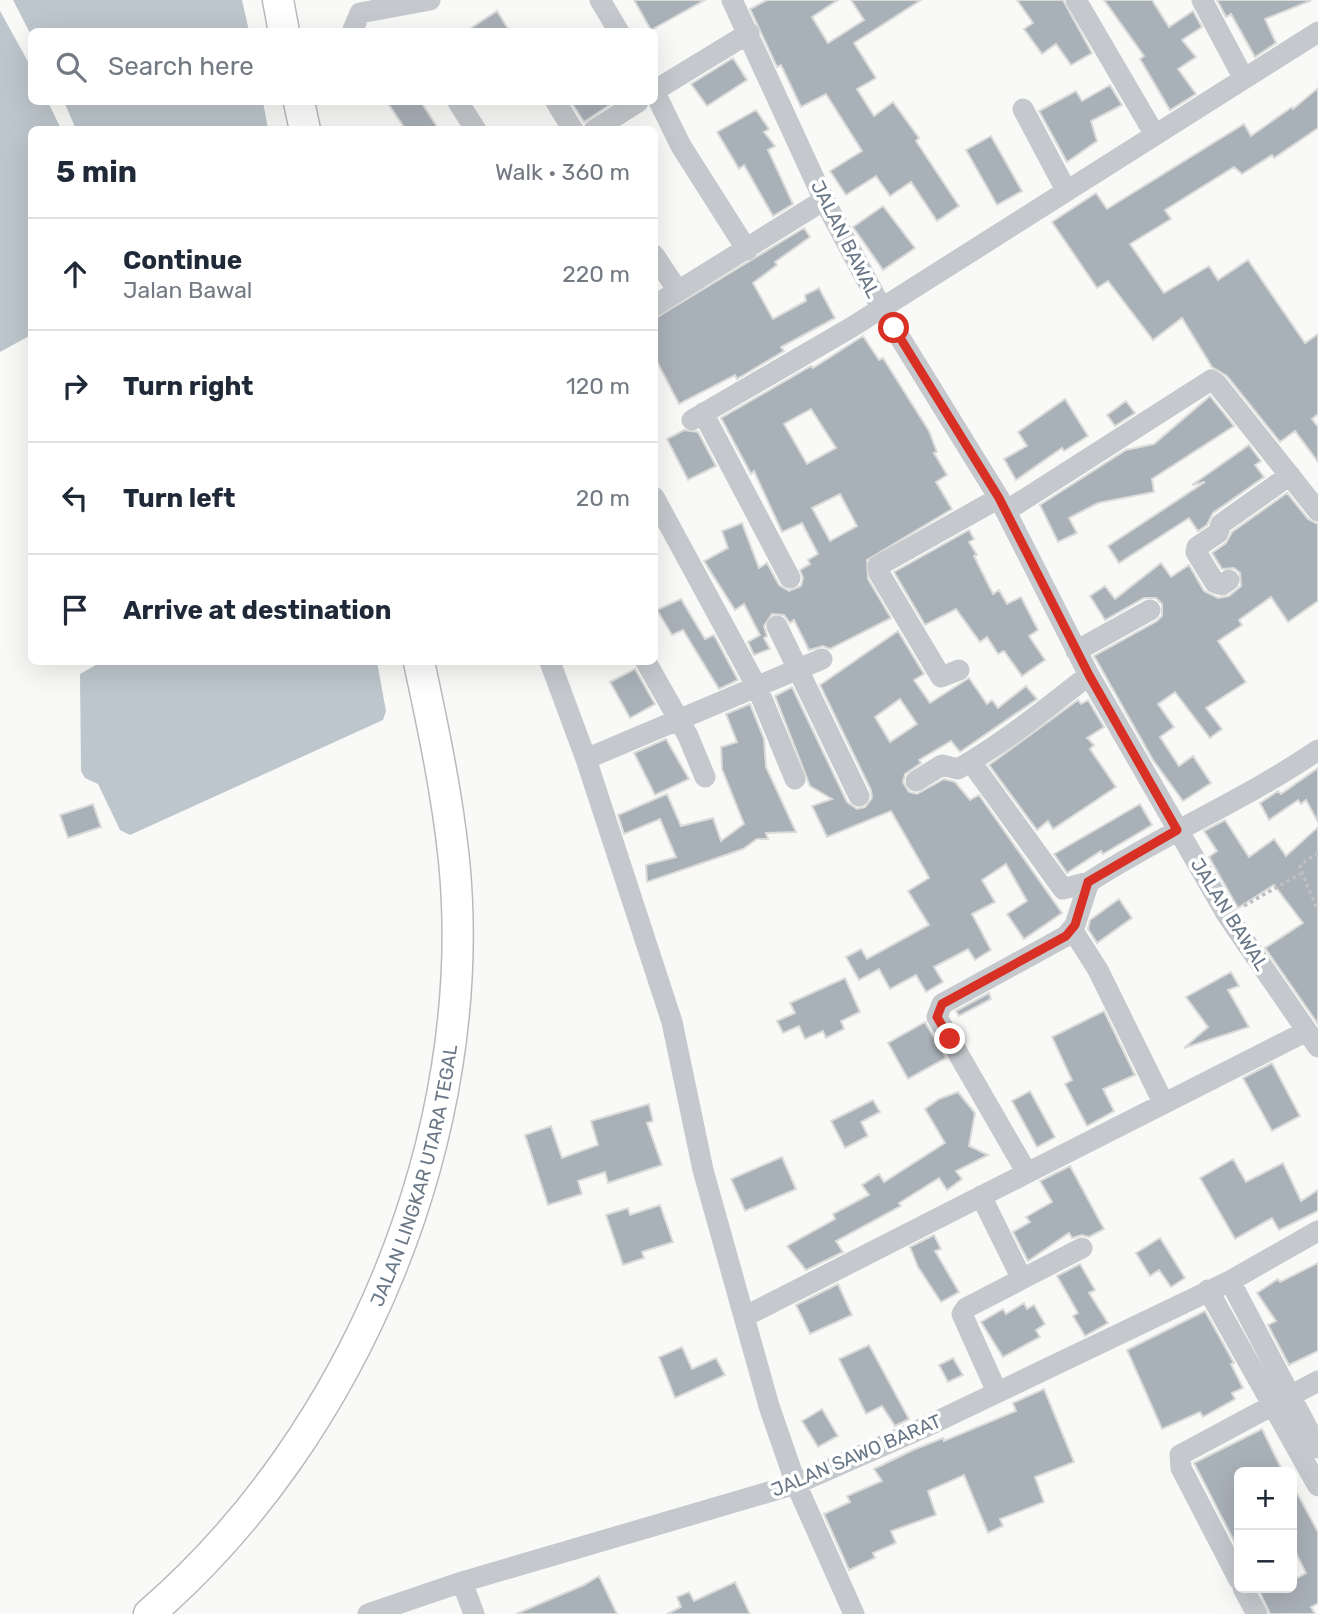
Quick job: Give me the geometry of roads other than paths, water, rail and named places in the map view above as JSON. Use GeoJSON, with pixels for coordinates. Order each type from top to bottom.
{"type":"FeatureCollection","features":[{"type":"Feature","properties":{"kind":"highway"},"geometry":{"type":"LineString","coordinates":[[278,0],[283,28]]}},
{"type":"Feature","properties":{"kind":"highway"},"geometry":{"type":"LineString","coordinates":[[300,105],[304,126]]}},
{"type":"Feature","properties":{"kind":"highway","name":"JALAN LINGKAR UTARA TEGAL"},"geometry":{"type":"LineString","coordinates":[[149,1614],[198,1571],[242,1522],[330,1391],[363,1334],[420,1186],[436,1119],[449,1042],[456,962],[454,861],[420,665]]}},
{"type":"Feature","properties":{"kind":"street"},"geometry":{"type":"LineString","coordinates":[[354,28],[360,13],[430,0]]}},
{"type":"Feature","properties":{"kind":"street"},"geometry":{"type":"LineString","coordinates":[[600,0],[617,28]]}},
{"type":"Feature","properties":{"kind":"street"},"geometry":{"type":"LineString","coordinates":[[1076,0],[1155,135]]}},
{"type":"Feature","properties":{"kind":"street"},"geometry":{"type":"LineString","coordinates":[[1202,0],[1244,79]]}},
{"type":"Feature","properties":{"kind":"street","name":"JALAN BAWAL"},"geometry":{"type":"LineString","coordinates":[[736,2],[742,37],[824,200],[867,316],[1076,651],[1078,684],[1174,823],[1303,1038]]}},
{"type":"Feature","properties":{"kind":"street"},"geometry":{"type":"LineString","coordinates":[[790,578],[698,416],[867,316],[1318,32]]}},
{"type":"Feature","properties":{"kind":"street"},"geometry":{"type":"LineString","coordinates":[[658,89],[742,37]]}},
{"type":"Feature","properties":{"kind":"street"},"geometry":{"type":"LineString","coordinates":[[658,99],[681,146],[747,250]]}},
{"type":"Feature","properties":{"kind":"street"},"geometry":{"type":"LineString","coordinates":[[460,105],[474,126]]}},
{"type":"Feature","properties":{"kind":"street"},"geometry":{"type":"LineString","coordinates":[[558,105],[571,126]]}},
{"type":"Feature","properties":{"kind":"street"},"geometry":{"type":"LineString","coordinates":[[600,126],[633,105]]}},
{"type":"Feature","properties":{"kind":"street"},"geometry":{"type":"LineString","coordinates":[[1023,109],[1066,190]]}},
{"type":"Feature","properties":{"kind":"street"},"geometry":{"type":"LineString","coordinates":[[658,304],[824,200]]}},
{"type":"Feature","properties":{"kind":"street"},"geometry":{"type":"LineString","coordinates":[[658,261],[678,291]]}},
{"type":"Feature","properties":{"kind":"street"},"geometry":{"type":"LineString","coordinates":[[959,670],[941,677],[879,573],[878,566],[989,509],[1205,381],[1217,384],[1318,511]]}},
{"type":"Feature","properties":{"kind":"street"},"geometry":{"type":"LineString","coordinates":[[1230,580],[1222,585],[1216,583],[1196,552],[1197,547],[1218,533],[1221,524],[1290,475]]}},
{"type":"Feature","properties":{"kind":"street"},"geometry":{"type":"LineString","coordinates":[[658,504],[757,687],[795,779]]}},
{"type":"Feature","properties":{"kind":"street"},"geometry":{"type":"LineString","coordinates":[[1076,651],[1150,610]]}},
{"type":"Feature","properties":{"kind":"street"},"geometry":{"type":"LineString","coordinates":[[777,626],[799,666],[859,796]]}},
{"type":"Feature","properties":{"kind":"street"},"geometry":{"type":"LineString","coordinates":[[586,760],[757,687],[799,666],[822,659]]}},
{"type":"Feature","properties":{"kind":"street"},"geometry":{"type":"LineString","coordinates":[[551,665],[586,760],[671,1022],[703,1170],[744,1317],[796,1484],[854,1614]]}},
{"type":"Feature","properties":{"kind":"street"},"geometry":{"type":"LineString","coordinates":[[648,665],[680,720],[705,777]]}},
{"type":"Feature","properties":{"kind":"street"},"geometry":{"type":"LineString","coordinates":[[916,781],[942,765],[958,769],[971,762],[1026,725],[1078,684]]}},
{"type":"Feature","properties":{"kind":"street"},"geometry":{"type":"LineString","coordinates":[[971,762],[1063,889],[1088,882],[1174,823],[1271,780],[1318,750]]}},
{"type":"Feature","properties":{"kind":"street"},"geometry":{"type":"LineString","coordinates":[[1027,1173],[937,1017],[938,1010],[942,1004],[1066,936],[1072,929],[1088,882]]}},
{"type":"Feature","properties":{"kind":"street"},"geometry":{"type":"LineString","coordinates":[[1072,929],[1098,970],[1163,1102]]}},
{"type":"Feature","properties":{"kind":"street"},"geometry":{"type":"LineString","coordinates":[[744,1317],[1163,1102],[1303,1038]]}},
{"type":"Feature","properties":{"kind":"street"},"geometry":{"type":"LineString","coordinates":[[981,1196],[1022,1279]]}},
{"type":"Feature","properties":{"kind":"street","name":"JALAN SAWO BARAT"},"geometry":{"type":"LineString","coordinates":[[368,1614],[462,1582],[796,1484],[1230,1281],[1318,1231]]}},
{"type":"Feature","properties":{"kind":"street"},"geometry":{"type":"LineString","coordinates":[[997,1392],[962,1314],[966,1308],[1082,1248]]}},
{"type":"Feature","properties":{"kind":"street"},"geometry":{"type":"LineString","coordinates":[[1230,1281],[1318,1486]]}},
{"type":"Feature","properties":{"kind":"street"},"geometry":{"type":"LineString","coordinates":[[1208,1290],[1279,1400],[1318,1448]]}},
{"type":"Feature","properties":{"kind":"street"},"geometry":{"type":"LineString","coordinates":[[1234,1570],[1181,1468],[1180,1455],[1318,1381]]}},
{"type":"Feature","properties":{"kind":"street"},"geometry":{"type":"LineString","coordinates":[[462,1582],[474,1614]]}},
{"type":"Feature","properties":{"kind":"street"},"geometry":{"type":"LineString","coordinates":[[1246,1593],[1257,1614]]}}]}
